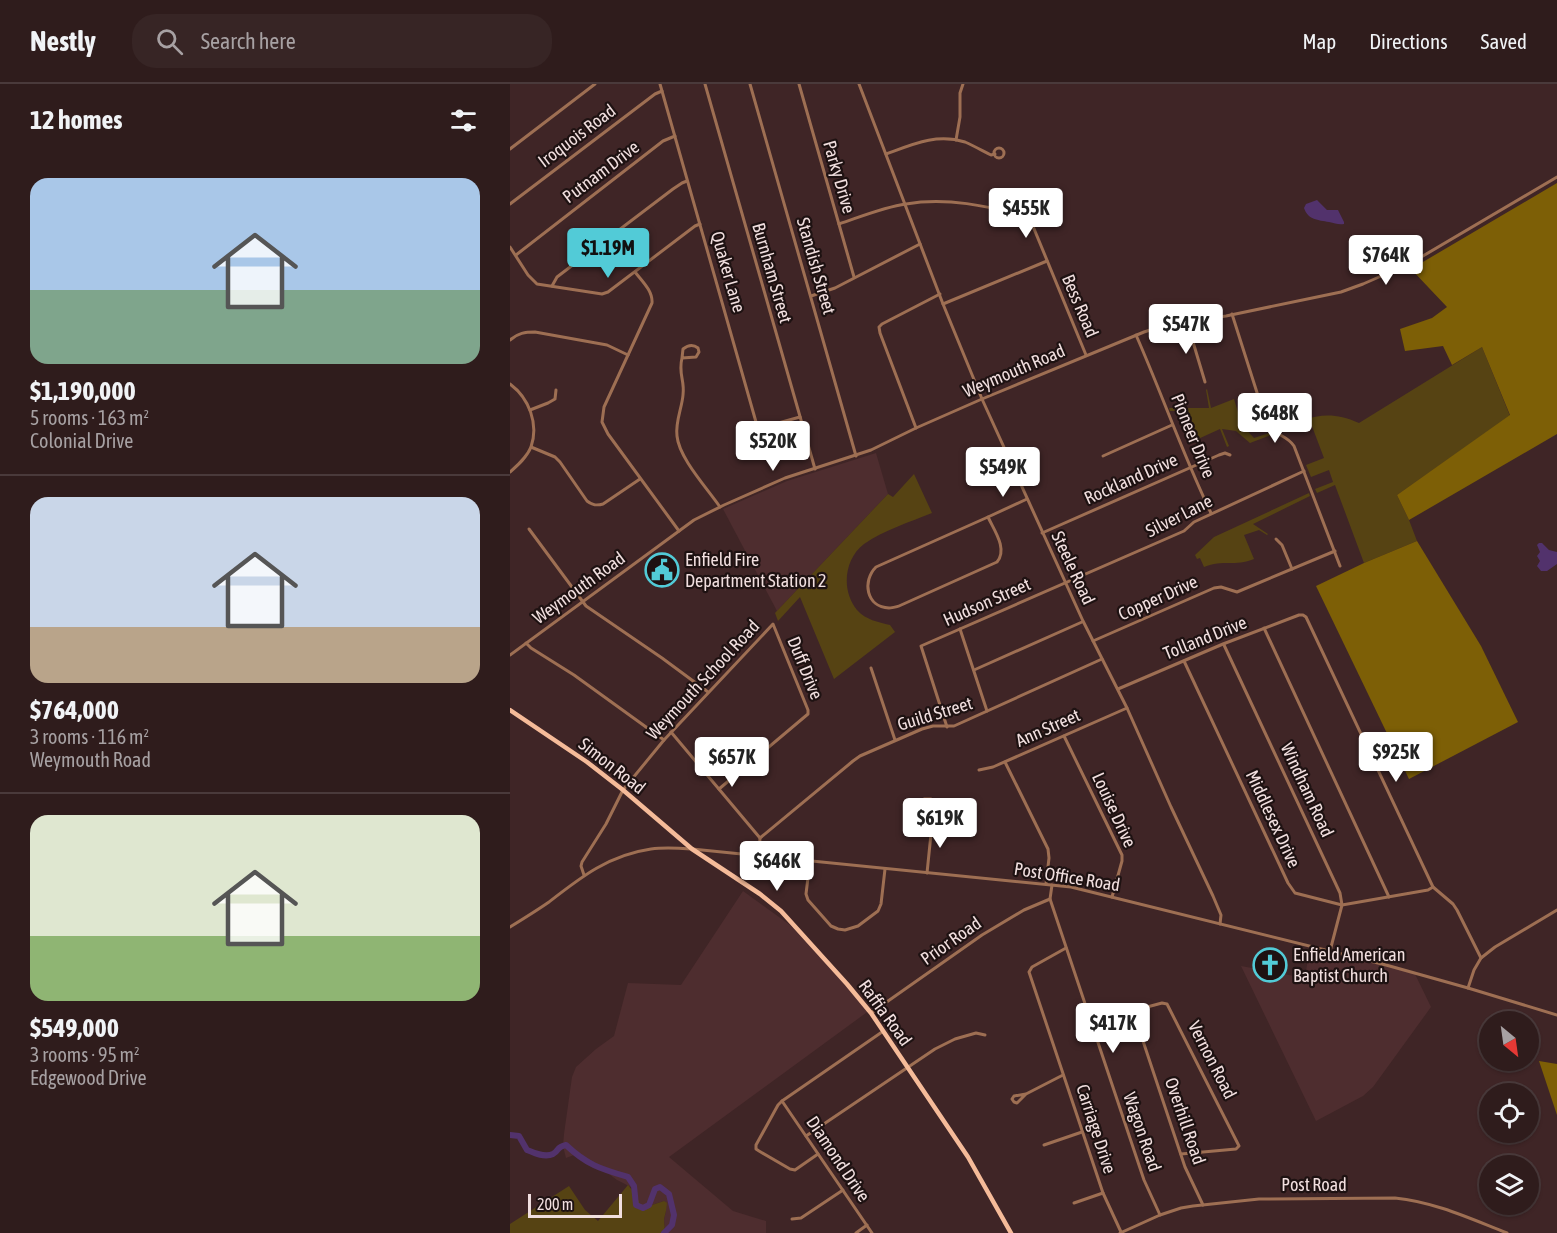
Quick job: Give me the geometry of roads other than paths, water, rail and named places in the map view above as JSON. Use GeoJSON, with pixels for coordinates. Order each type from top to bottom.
{"type":"FeatureCollection","features":[{"type":"Feature","properties":{"kind":"main road","name":"Simon Road"},"geometry":{"type":"LineString","coordinates":[[510,710],[569,749],[623,790],[692,849]]}},
{"type":"Feature","properties":{"kind":"main road","name":"Raffia Road"},"geometry":{"type":"LineString","coordinates":[[692,849],[760,894],[781,911],[848,984],[908,1066],[968,1157],[1011,1233]]}},
{"type":"Feature","properties":{"kind":"street"},"geometry":{"type":"LineString","coordinates":[[510,148],[595,84]]}},
{"type":"Feature","properties":{"kind":"street","name":"Quaker Lane"},"geometry":{"type":"LineString","coordinates":[[660,84],[756,422],[760,427],[764,427],[800,417]]}},
{"type":"Feature","properties":{"kind":"street","name":"Burnham Street"},"geometry":{"type":"LineString","coordinates":[[705,84],[815,469]]}},
{"type":"Feature","properties":{"kind":"street","name":"Standish Street"},"geometry":{"type":"LineString","coordinates":[[750,84],[856,456]]}},
{"type":"Feature","properties":{"kind":"street","name":"Parky Drive"},"geometry":{"type":"LineString","coordinates":[[799,84],[854,277]]}},
{"type":"Feature","properties":{"kind":"street","name":"Steele Road"},"geometry":{"type":"LineString","coordinates":[[859,84],[982,399],[1064,582],[1118,689],[1219,908],[1220,924]]}},
{"type":"Feature","properties":{"kind":"street"},"geometry":{"type":"LineString","coordinates":[[956,140],[959,126],[960,93],[963,84]]}},
{"type":"Feature","properties":{"kind":"street","name":"Iroquois Road"},"geometry":{"type":"LineString","coordinates":[[510,204],[662,91]]}},
{"type":"Feature","properties":{"kind":"street","name":"Putnam Drive"},"geometry":{"type":"LineString","coordinates":[[515,255],[663,141],[675,136]]}},
{"type":"Feature","properties":{"kind":"street"},"geometry":{"type":"LineString","coordinates":[[886,154],[929,139],[945,138],[968,143],[994,154]]}},
{"type":"Feature","properties":{"kind":"street","name":"Weymouth Road"},"geometry":{"type":"LineString","coordinates":[[510,655],[704,514],[785,478],[871,450],[982,399],[1136,335],[1166,326],[1341,292],[1377,278],[1410,263],[1557,177]]}},
{"type":"Feature","properties":{"kind":"street"},"geometry":{"type":"LineString","coordinates":[[552,286],[557,277],[566,270],[673,189],[687,181]]}},
{"type":"Feature","properties":{"kind":"street","name":"Bess Road"},"geometry":{"type":"LineString","coordinates":[[905,204],[935,201],[967,203],[1026,216],[1030,219],[1086,355]]}},
{"type":"Feature","properties":{"kind":"street"},"geometry":{"type":"LineString","coordinates":[[839,224],[905,204]]}},
{"type":"Feature","properties":{"kind":"street"},"geometry":{"type":"LineString","coordinates":[[510,247],[533,281],[541,285],[602,294],[608,292],[700,224]]}},
{"type":"Feature","properties":{"kind":"street"},"geometry":{"type":"LineString","coordinates":[[810,297],[835,288],[920,244]]}},
{"type":"Feature","properties":{"kind":"street"},"geometry":{"type":"LineString","coordinates":[[943,304],[1047,261]]}},
{"type":"Feature","properties":{"kind":"street"},"geometry":{"type":"LineString","coordinates":[[634,272],[653,299],[601,417],[603,427],[679,531]]}},
{"type":"Feature","properties":{"kind":"street"},"geometry":{"type":"LineString","coordinates":[[916,428],[879,327],[940,294]]}},
{"type":"Feature","properties":{"kind":"street"},"geometry":{"type":"LineString","coordinates":[[1232,314],[1267,424],[1275,433],[1292,441],[1340,566]]}},
{"type":"Feature","properties":{"kind":"street"},"geometry":{"type":"LineString","coordinates":[[1187,322],[1205,382]]}},
{"type":"Feature","properties":{"kind":"street"},"geometry":{"type":"LineString","coordinates":[[510,340],[525,332],[535,332],[607,345],[628,355]]}},
{"type":"Feature","properties":{"kind":"street","name":"Pioneer Drive"},"geometry":{"type":"LineString","coordinates":[[1136,335],[1211,514]]}},
{"type":"Feature","properties":{"kind":"street"},"geometry":{"type":"LineString","coordinates":[[682,358],[696,357],[699,352],[698,348],[692,345],[683,349],[680,368],[683,394],[677,436],[684,456],[720,507]]}},
{"type":"Feature","properties":{"kind":"street"},"geometry":{"type":"LineString","coordinates":[[510,384],[520,392],[530,410],[534,429],[531,447],[519,465],[510,472]]}},
{"type":"Feature","properties":{"kind":"street"},"geometry":{"type":"LineString","coordinates":[[530,410],[555,399],[556,390]]}},
{"type":"Feature","properties":{"kind":"street"},"geometry":{"type":"LineString","coordinates":[[1103,456],[1172,425]]}},
{"type":"Feature","properties":{"kind":"street"},"geometry":{"type":"LineString","coordinates":[[531,447],[555,457],[587,501],[592,504],[603,504],[640,478]]}},
{"type":"Feature","properties":{"kind":"street","name":"Rockland Drive"},"geometry":{"type":"LineString","coordinates":[[1042,533],[1191,467],[1225,453],[1230,455]]}},
{"type":"Feature","properties":{"kind":"street","name":"Silver Lane"},"geometry":{"type":"LineString","coordinates":[[1064,582],[1068,583],[1184,531],[1194,522],[1304,471]]}},
{"type":"Feature","properties":{"kind":"street"},"geometry":{"type":"LineString","coordinates":[[988,516],[1001,547],[1001,555],[996,562],[898,606],[889,608],[881,606],[872,599],[867,584],[869,574],[876,567],[988,516],[1027,499]]}},
{"type":"Feature","properties":{"kind":"street"},"geometry":{"type":"LineString","coordinates":[[529,530],[582,602],[708,692]]}},
{"type":"Feature","properties":{"kind":"street"},"geometry":{"type":"LineString","coordinates":[[1276,539],[1282,545],[1292,569]]}},
{"type":"Feature","properties":{"kind":"street","name":"Copper Drive"},"geometry":{"type":"LineString","coordinates":[[1093,641],[1214,588],[1221,587],[1237,592],[1335,551]]}},
{"type":"Feature","properties":{"kind":"street","name":"Hudson Street"},"geometry":{"type":"LineString","coordinates":[[947,727],[921,646],[1064,582]]}},
{"type":"Feature","properties":{"kind":"street","name":"Tolland Drive"},"geometry":{"type":"LineString","coordinates":[[1118,689],[1223,644],[1304,615],[1433,887]]}},
{"type":"Feature","properties":{"kind":"street"},"geometry":{"type":"LineString","coordinates":[[974,670],[1083,621]]}},
{"type":"Feature","properties":{"kind":"street","name":"Weymouth School Road"},"geometry":{"type":"LineString","coordinates":[[584,875],[580,866],[606,824],[623,790],[671,732],[773,624]]}},
{"type":"Feature","properties":{"kind":"street","name":"Duff Drive"},"geometry":{"type":"LineString","coordinates":[[719,789],[808,714],[773,624]]}},
{"type":"Feature","properties":{"kind":"street"},"geometry":{"type":"LineString","coordinates":[[1264,628],[1389,897]]}},
{"type":"Feature","properties":{"kind":"street"},"geometry":{"type":"LineString","coordinates":[[960,629],[987,711]]}},
{"type":"Feature","properties":{"kind":"street"},"geometry":{"type":"LineString","coordinates":[[526,643],[664,740]]}},
{"type":"Feature","properties":{"kind":"street","name":"Windham Road"},"geometry":{"type":"LineString","coordinates":[[1223,644],[1340,893],[1342,905]]}},
{"type":"Feature","properties":{"kind":"street","name":"Guild Street"},"geometry":{"type":"LineString","coordinates":[[760,838],[860,756],[922,729],[933,726],[954,726],[1102,659]]}},
{"type":"Feature","properties":{"kind":"street","name":"Middlesex Drive"},"geometry":{"type":"LineString","coordinates":[[1184,661],[1295,893],[1342,905],[1428,890],[1433,887]]}},
{"type":"Feature","properties":{"kind":"street"},"geometry":{"type":"LineString","coordinates":[[871,668],[895,740]]}},
{"type":"Feature","properties":{"kind":"street","name":"Ann Street"},"geometry":{"type":"LineString","coordinates":[[979,770],[1005,762],[1127,708]]}},
{"type":"Feature","properties":{"kind":"street"},"geometry":{"type":"LineString","coordinates":[[671,732],[760,838],[759,856]]}},
{"type":"Feature","properties":{"kind":"street","name":"Louise Drive"},"geometry":{"type":"LineString","coordinates":[[1065,736],[1122,855],[1112,897]]}},
{"type":"Feature","properties":{"kind":"street"},"geometry":{"type":"LineString","coordinates":[[1005,762],[1047,849],[1049,858],[1046,885]]}},
{"type":"Feature","properties":{"kind":"street"},"geometry":{"type":"LineString","coordinates":[[927,873],[930,824],[934,806],[931,799],[924,799],[920,803],[920,809],[930,824]]}},
{"type":"Feature","properties":{"kind":"street","name":"Post Office Road"},"geometry":{"type":"LineString","coordinates":[[510,927],[546,904],[584,875],[610,861],[636,852],[664,848],[692,849],[1080,889],[1330,951],[1468,988],[1557,1015]]}},
{"type":"Feature","properties":{"kind":"street"},"geometry":{"type":"LineString","coordinates":[[810,861],[806,894],[808,900],[831,926],[845,930],[858,926],[878,911],[881,904],[885,869]]}},
{"type":"Feature","properties":{"kind":"street","name":"Wagon Road"},"geometry":{"type":"LineString","coordinates":[[1052,885],[1050,899],[1066,948],[1144,1180],[1160,1215]]}},
{"type":"Feature","properties":{"kind":"street"},"geometry":{"type":"LineString","coordinates":[[1433,887],[1453,904],[1481,958]]}},
{"type":"Feature","properties":{"kind":"street","name":"Prior Road"},"geometry":{"type":"LineString","coordinates":[[871,1013],[982,935],[1024,910],[1050,899]]}},
{"type":"Feature","properties":{"kind":"street"},"geometry":{"type":"LineString","coordinates":[[1330,951],[1342,905]]}},
{"type":"Feature","properties":{"kind":"street"},"geometry":{"type":"LineString","coordinates":[[1468,988],[1481,958],[1557,910]]}},
{"type":"Feature","properties":{"kind":"street","name":"Carriage Drive"},"geometry":{"type":"LineString","coordinates":[[1066,948],[1032,967],[1029,972],[1103,1193],[1120,1233]]}},
{"type":"Feature","properties":{"kind":"street","name":"Vernon Road"},"geometry":{"type":"LineString","coordinates":[[1091,1022],[1162,1003],[1167,1004],[1239,1146],[1236,1149],[1181,1154]]}},
{"type":"Feature","properties":{"kind":"street","name":"Overhill Road"},"geometry":{"type":"LineString","coordinates":[[1133,1011],[1181,1154],[1203,1205]]}},
{"type":"Feature","properties":{"kind":"street"},"geometry":{"type":"LineString","coordinates":[[818,1154],[795,1170],[756,1149],[756,1145],[782,1101],[883,1031]]}},
{"type":"Feature","properties":{"kind":"street"},"geometry":{"type":"LineString","coordinates":[[806,1136],[935,1049],[976,1032],[985,1035]]}},
{"type":"Feature","properties":{"kind":"street"},"geometry":{"type":"LineString","coordinates":[[1026,1094],[1064,1075]]}},
{"type":"Feature","properties":{"kind":"street","name":"Diamond Drive"},"geometry":{"type":"LineString","coordinates":[[782,1101],[872,1233]]}},
{"type":"Feature","properties":{"kind":"street"},"geometry":{"type":"LineString","coordinates":[[1044,1145],[1082,1132]]}},
{"type":"Feature","properties":{"kind":"street"},"geometry":{"type":"LineString","coordinates":[[792,1219],[801,1218],[843,1190]]}},
{"type":"Feature","properties":{"kind":"street"},"geometry":{"type":"LineString","coordinates":[[1074,1203],[1103,1193]]}},
{"type":"Feature","properties":{"kind":"street","name":"Post Road"},"geometry":{"type":"LineString","coordinates":[[1120,1233],[1181,1208],[1273,1199],[1404,1199],[1424,1202],[1507,1233]]}},
{"type":"Feature","properties":{"kind":"street"},"geometry":{"type":"LineString","coordinates":[[856,1233],[867,1225]]}},
{"type":"Feature","properties":{"kind":"waterway"},"geometry":{"type":"LineString","coordinates":[[510,1135],[519,1136],[527,1150],[536,1154],[550,1155],[566,1145],[595,1166],[628,1177],[634,1186],[636,1205],[643,1208],[649,1205],[655,1189],[660,1187],[669,1194],[674,1215],[672,1225],[664,1233]]}},
{"type":"Feature","properties":{"kind":"place","name":"Enfield Fire Department Station 2"},"geometry":{"type":"Point","coordinates":[662,570]}},
{"type":"Feature","properties":{"kind":"place","name":"Enfield American Baptist Church"},"geometry":{"type":"Point","coordinates":[1270,965]}}]}
